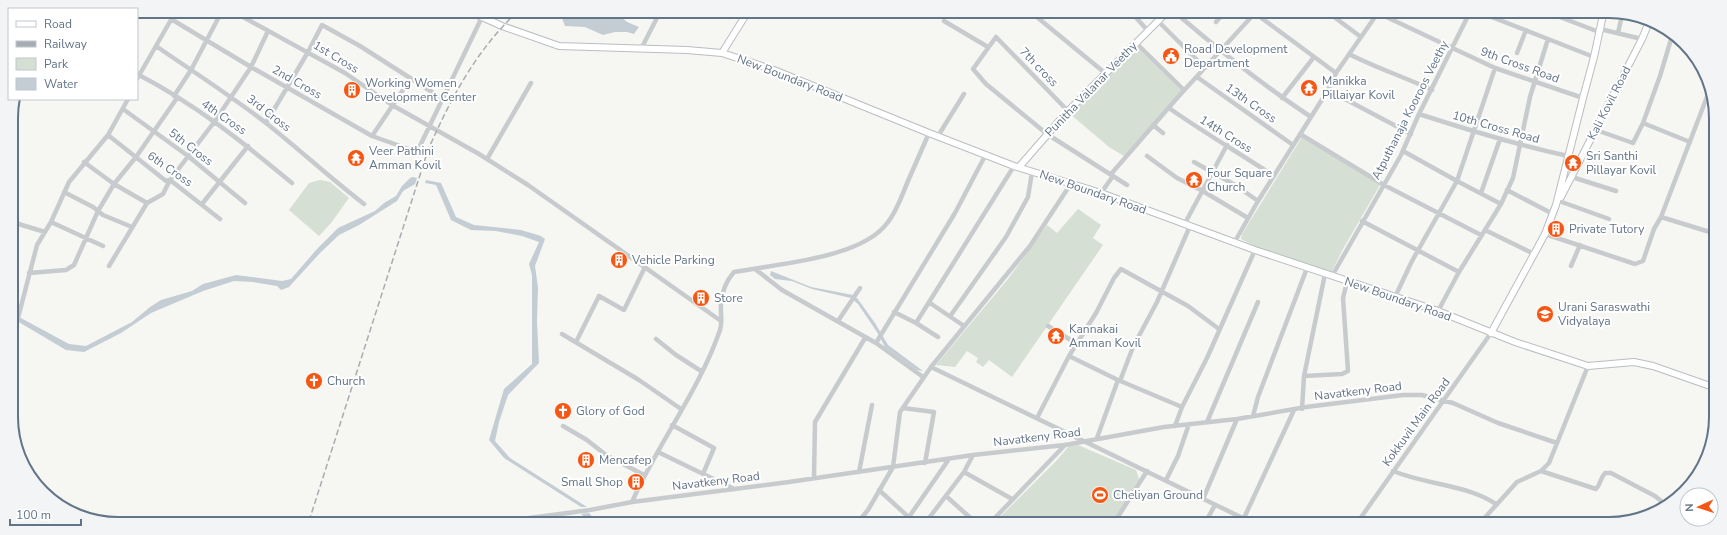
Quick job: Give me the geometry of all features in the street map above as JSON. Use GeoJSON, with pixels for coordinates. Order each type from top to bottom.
{"type":"FeatureCollection","features":[{"type":"Feature","properties":{"kind":"main road","name":"New Boundary Road"},"geometry":{"type":"LineString","coordinates":[[484,18],[502,26],[559,46],[722,53],[774,70],[1017,167],[1070,185],[1102,193],[1234,243],[1438,311],[1491,333],[1588,366],[1634,362],[1653,366],[1709,386]]}},
{"type":"Feature","properties":{"kind":"main road"},"geometry":{"type":"LineString","coordinates":[[722,53],[743,18]]}},
{"type":"Feature","properties":{"kind":"main road","name":"Punitha Valanar Veethy"},"geometry":{"type":"LineString","coordinates":[[1017,167],[1068,111],[1161,18]]}},
{"type":"Feature","properties":{"kind":"main road"},"geometry":{"type":"LineString","coordinates":[[1491,333],[1545,234],[1558,203],[1568,156],[1594,57],[1602,18]]}},
{"type":"Feature","properties":{"kind":"main road","name":"Kali Kovil Road"},"geometry":{"type":"LineString","coordinates":[[1558,203],[1642,40],[1647,26]]}},
{"type":"Feature","properties":{"kind":"street"},"geometry":{"type":"LineString","coordinates":[[29,273],[66,270],[74,266],[98,211],[114,184],[136,157],[175,97],[218,18]]}},
{"type":"Feature","properties":{"kind":"street","name":"1st Cross"},"geometry":{"type":"LineString","coordinates":[[243,18],[345,73],[392,105],[487,159],[528,185],[721,321]]}},
{"type":"Feature","properties":{"kind":"street"},"geometry":{"type":"LineString","coordinates":[[431,126],[482,18]]}},
{"type":"Feature","properties":{"kind":"street"},"geometry":{"type":"LineString","coordinates":[[641,49],[657,18]]}},
{"type":"Feature","properties":{"kind":"street"},"geometry":{"type":"LineString","coordinates":[[1042,18],[1105,73]]}},
{"type":"Feature","properties":{"kind":"street"},"geometry":{"type":"LineString","coordinates":[[1136,18],[1148,31]]}},
{"type":"Feature","properties":{"kind":"street"},"geometry":{"type":"LineString","coordinates":[[1183,18],[1221,51],[1282,98],[1311,117]]}},
{"type":"Feature","properties":{"kind":"street"},"geometry":{"type":"LineString","coordinates":[[1216,22],[1220,18]]}},
{"type":"Feature","properties":{"kind":"street"},"geometry":{"type":"LineString","coordinates":[[1102,193],[1112,175],[1153,126],[1250,18]]}},
{"type":"Feature","properties":{"kind":"street"},"geometry":{"type":"LineString","coordinates":[[1260,18],[1336,73]]}},
{"type":"Feature","properties":{"kind":"street"},"geometry":{"type":"LineString","coordinates":[[1335,18],[1361,37]]}},
{"type":"Feature","properties":{"kind":"street"},"geometry":{"type":"LineString","coordinates":[[1234,243],[1258,201],[1328,90],[1336,73],[1374,18]]}},
{"type":"Feature","properties":{"kind":"street","name":"9th Cross Road"},"geometry":{"type":"LineString","coordinates":[[1389,18],[1494,68],[1582,98]]}},
{"type":"Feature","properties":{"kind":"street","name":"Atputhanaja Kooroos Veethy"},"geometry":{"type":"LineString","coordinates":[[1332,276],[1403,151],[1419,114],[1467,18]]}},
{"type":"Feature","properties":{"kind":"street"},"geometry":{"type":"LineString","coordinates":[[1494,18],[1594,57]]}},
{"type":"Feature","properties":{"kind":"street"},"geometry":{"type":"LineString","coordinates":[[1563,18],[1600,31],[1618,33],[1642,40]]}},
{"type":"Feature","properties":{"kind":"street","name":"2nd Cross"},"geometry":{"type":"LineString","coordinates":[[171,19],[251,67],[372,136],[417,152],[431,126]]}},
{"type":"Feature","properties":{"kind":"street"},"geometry":{"type":"LineString","coordinates":[[138,77],[171,19]]}},
{"type":"Feature","properties":{"kind":"street"},"geometry":{"type":"LineString","coordinates":[[1618,33],[1621,19]]}},
{"type":"Feature","properties":{"kind":"street"},"geometry":{"type":"LineString","coordinates":[[944,21],[988,47],[973,69],[986,84],[1047,134],[1127,185]]}},
{"type":"Feature","properties":{"kind":"street"},"geometry":{"type":"LineString","coordinates":[[1158,21],[1206,68]]}},
{"type":"Feature","properties":{"kind":"street","name":"1st Cross"},"geometry":{"type":"LineString","coordinates":[[308,52],[322,25],[360,46],[443,98]]}},
{"type":"Feature","properties":{"kind":"street"},"geometry":{"type":"LineString","coordinates":[[1517,53],[1526,30]]}},
{"type":"Feature","properties":{"kind":"street"},"geometry":{"type":"LineString","coordinates":[[109,266],[147,203],[163,194],[170,180],[215,121],[251,67],[268,31]]}},
{"type":"Feature","properties":{"kind":"street","name":"7th cross"},"geometry":{"type":"LineString","coordinates":[[988,47],[996,37],[1068,111]]}},
{"type":"Feature","properties":{"kind":"street"},"geometry":{"type":"LineString","coordinates":[[1438,311],[1459,272],[1501,204],[1513,178],[1530,97],[1548,39]]}},
{"type":"Feature","properties":{"kind":"street"},"geometry":{"type":"LineString","coordinates":[[1596,130],[1633,143],[1643,123],[1671,40]]}},
{"type":"Feature","properties":{"kind":"street"},"geometry":{"type":"LineString","coordinates":[[1136,43],[1184,90]]}},
{"type":"Feature","properties":{"kind":"street","name":"3rd Cross"},"geometry":{"type":"LineString","coordinates":[[156,46],[231,96],[266,123],[334,182],[364,204]]}},
{"type":"Feature","properties":{"kind":"street"},"geometry":{"type":"LineString","coordinates":[[266,123],[308,52]]}},
{"type":"Feature","properties":{"kind":"street"},"geometry":{"type":"LineString","coordinates":[[1349,54],[1432,90]]}},
{"type":"Feature","properties":{"kind":"street"},"geometry":{"type":"LineString","coordinates":[[1282,98],[1314,57]]}},
{"type":"Feature","properties":{"kind":"street"},"geometry":{"type":"LineString","coordinates":[[1396,297],[1418,250],[1457,181],[1494,68]]}},
{"type":"Feature","properties":{"kind":"street","name":"4th Cross"},"geometry":{"type":"LineString","coordinates":[[138,77],[163,88],[215,121],[248,146],[292,183]]}},
{"type":"Feature","properties":{"kind":"street","name":"13th Cross"},"geometry":{"type":"LineString","coordinates":[[1197,77],[1293,145]]}},
{"type":"Feature","properties":{"kind":"street"},"geometry":{"type":"LineString","coordinates":[[372,136],[411,78]]}},
{"type":"Feature","properties":{"kind":"street"},"geometry":{"type":"LineString","coordinates":[[487,159],[531,83]]}},
{"type":"Feature","properties":{"kind":"street"},"geometry":{"type":"LineString","coordinates":[[1328,90],[1411,134]]}},
{"type":"Feature","properties":{"kind":"street"},"geometry":{"type":"LineString","coordinates":[[938,136],[964,94]]}},
{"type":"Feature","properties":{"kind":"street"},"geometry":{"type":"LineString","coordinates":[[1545,234],[1635,264],[1643,261],[1654,229],[1661,217],[1707,97]]}},
{"type":"Feature","properties":{"kind":"street"},"geometry":{"type":"LineString","coordinates":[[18,318],[37,245],[51,222],[69,182],[84,162],[108,135],[128,100]]}},
{"type":"Feature","properties":{"kind":"street","name":"14th Cross"},"geometry":{"type":"LineString","coordinates":[[1169,108],[1202,131],[1227,145],[1274,176]]}},
{"type":"Feature","properties":{"kind":"street","name":"5th Cross"},"geometry":{"type":"LineString","coordinates":[[123,109],[188,156],[245,203]]}},
{"type":"Feature","properties":{"kind":"street","name":"10th Cross Road"},"geometry":{"type":"LineString","coordinates":[[1419,114],[1473,132],[1568,156]]}},
{"type":"Feature","properties":{"kind":"street"},"geometry":{"type":"LineString","coordinates":[[1643,123],[1690,142]]}},
{"type":"Feature","properties":{"kind":"street"},"geometry":{"type":"LineString","coordinates":[[1153,126],[1163,133]]}},
{"type":"Feature","properties":{"kind":"street"},"geometry":{"type":"LineString","coordinates":[[632,502],[644,475],[681,409],[693,391],[720,329],[721,302],[729,277],[734,272],[784,265],[839,252],[864,242],[879,232],[888,222],[898,204],[929,133]]}},
{"type":"Feature","properties":{"kind":"street"},"geometry":{"type":"LineString","coordinates":[[1300,134],[1384,185],[1439,212],[1481,236]]}},
{"type":"Feature","properties":{"kind":"street","name":"6th Cross"},"geometry":{"type":"LineString","coordinates":[[108,135],[166,181],[170,180],[220,219]]}},
{"type":"Feature","properties":{"kind":"street"},"geometry":{"type":"LineString","coordinates":[[1481,193],[1500,139]]}},
{"type":"Feature","properties":{"kind":"street"},"geometry":{"type":"LineString","coordinates":[[1097,438],[1133,347],[1162,291],[1201,190],[1227,145]]}},
{"type":"Feature","properties":{"kind":"street"},"geometry":{"type":"LineString","coordinates":[[202,204],[248,146]]}},
{"type":"Feature","properties":{"kind":"street"},"geometry":{"type":"LineString","coordinates":[[1403,151],[1501,204]]}},
{"type":"Feature","properties":{"kind":"street"},"geometry":{"type":"LineString","coordinates":[[876,343],[880,334],[955,213],[986,154]]}},
{"type":"Feature","properties":{"kind":"street"},"geometry":{"type":"LineString","coordinates":[[1147,156],[1177,178],[1201,190],[1248,218]]}},
{"type":"Feature","properties":{"kind":"street"},"geometry":{"type":"LineString","coordinates":[[84,162],[114,184],[147,203]]}},
{"type":"Feature","properties":{"kind":"street"},"geometry":{"type":"LineString","coordinates":[[1194,162],[1235,185],[1258,201]]}},
{"type":"Feature","properties":{"kind":"street"},"geometry":{"type":"LineString","coordinates":[[916,323],[1017,167]]}},
{"type":"Feature","properties":{"kind":"street"},"geometry":{"type":"LineString","coordinates":[[951,315],[1006,238],[1028,197],[1032,172]]}},
{"type":"Feature","properties":{"kind":"street"},"geometry":{"type":"LineString","coordinates":[[1572,177],[1616,191]]}},
{"type":"Feature","properties":{"kind":"street"},"geometry":{"type":"LineString","coordinates":[[862,517],[868,510],[893,467],[900,412],[923,377],[1030,246],[1070,185]]}},
{"type":"Feature","properties":{"kind":"street"},"geometry":{"type":"LineString","coordinates":[[1507,190],[1553,214]]}},
{"type":"Feature","properties":{"kind":"street"},"geometry":{"type":"LineString","coordinates":[[64,192],[93,207],[103,215],[132,227]]}},
{"type":"Feature","properties":{"kind":"street"},"geometry":{"type":"LineString","coordinates":[[1558,203],[1609,219]]}},
{"type":"Feature","properties":{"kind":"street"},"geometry":{"type":"LineString","coordinates":[[1661,217],[1709,232]]}},
{"type":"Feature","properties":{"kind":"street"},"geometry":{"type":"LineString","coordinates":[[1362,221],[1459,272]]}},
{"type":"Feature","properties":{"kind":"street"},"geometry":{"type":"LineString","coordinates":[[51,222],[103,246]]}},
{"type":"Feature","properties":{"kind":"street"},"geometry":{"type":"LineString","coordinates":[[18,224],[45,232]]}},
{"type":"Feature","properties":{"kind":"street"},"geometry":{"type":"LineString","coordinates":[[1485,230],[1534,254]]}},
{"type":"Feature","properties":{"kind":"street"},"geometry":{"type":"LineString","coordinates":[[1571,266],[1580,245]]}},
{"type":"Feature","properties":{"kind":"street"},"geometry":{"type":"LineString","coordinates":[[1175,426],[1182,407],[1255,250]]}},
{"type":"Feature","properties":{"kind":"street"},"geometry":{"type":"LineString","coordinates":[[576,342],[599,296],[624,310],[645,268]]}},
{"type":"Feature","properties":{"kind":"street"},"geometry":{"type":"LineString","coordinates":[[1253,416],[1258,397],[1307,268]]}},
{"type":"Feature","properties":{"kind":"street"},"geometry":{"type":"LineString","coordinates":[[755,269],[782,290],[876,343],[923,377]]}},
{"type":"Feature","properties":{"kind":"street"},"geometry":{"type":"LineString","coordinates":[[1037,418],[1069,356],[1114,278],[1121,269],[1188,306],[1219,329]]}},
{"type":"Feature","properties":{"kind":"street"},"geometry":{"type":"LineString","coordinates":[[1302,408],[1304,376],[1325,274]]}},
{"type":"Feature","properties":{"kind":"street"},"geometry":{"type":"LineString","coordinates":[[1304,376],[1342,374],[1348,371],[1343,298],[1348,282]]}},
{"type":"Feature","properties":{"kind":"street"},"geometry":{"type":"LineString","coordinates":[[838,321],[860,288]]}},
{"type":"Feature","properties":{"kind":"street"},"geometry":{"type":"LineString","coordinates":[[1207,422],[1258,302]]}},
{"type":"Feature","properties":{"kind":"street"},"geometry":{"type":"LineString","coordinates":[[930,303],[951,315],[964,326]]}},
{"type":"Feature","properties":{"kind":"street"},"geometry":{"type":"LineString","coordinates":[[894,312],[916,323],[938,337]]}},
{"type":"Feature","properties":{"kind":"street"},"geometry":{"type":"LineString","coordinates":[[1048,326],[1077,344]]}},
{"type":"Feature","properties":{"kind":"street","name":"Kokkuvil Main Road"},"geometry":{"type":"LineString","coordinates":[[1361,517],[1491,333]]}},
{"type":"Feature","properties":{"kind":"street"},"geometry":{"type":"LineString","coordinates":[[562,334],[639,380],[681,409]]}},
{"type":"Feature","properties":{"kind":"street"},"geometry":{"type":"LineString","coordinates":[[814,478],[815,422],[865,338]]}},
{"type":"Feature","properties":{"kind":"street"},"geometry":{"type":"LineString","coordinates":[[656,339],[676,355],[701,371]]}},
{"type":"Feature","properties":{"kind":"street"},"geometry":{"type":"LineString","coordinates":[[1069,356],[1119,380],[1182,407]]}},
{"type":"Feature","properties":{"kind":"street"},"geometry":{"type":"LineString","coordinates":[[1486,517],[1517,482],[1541,471],[1549,463],[1588,366]]}},
{"type":"Feature","properties":{"kind":"street"},"geometry":{"type":"LineString","coordinates":[[931,367],[1083,442],[1242,517]]}},
{"type":"Feature","properties":{"kind":"street","name":"Navatkeny Road"},"geometry":{"type":"LineString","coordinates":[[537,517],[590,510],[632,502],[925,463],[973,455],[1065,445],[1097,438],[1175,426],[1237,419],[1302,408],[1403,395],[1422,395],[1453,403],[1498,423],[1557,443]]}},
{"type":"Feature","properties":{"kind":"street"},"geometry":{"type":"LineString","coordinates":[[859,472],[872,405]]}},
{"type":"Feature","properties":{"kind":"street"},"geometry":{"type":"LineString","coordinates":[[903,408],[934,412],[925,463]]}},
{"type":"Feature","properties":{"kind":"street"},"geometry":{"type":"LineString","coordinates":[[1244,517],[1294,410]]}},
{"type":"Feature","properties":{"kind":"street"},"geometry":{"type":"LineString","coordinates":[[1203,499],[1237,419]]}},
{"type":"Feature","properties":{"kind":"street"},"geometry":{"type":"LineString","coordinates":[[1166,480],[1178,456],[1189,424]]}},
{"type":"Feature","properties":{"kind":"street"},"geometry":{"type":"LineString","coordinates":[[672,425],[714,448],[703,474]]}},
{"type":"Feature","properties":{"kind":"street"},"geometry":{"type":"LineString","coordinates":[[563,426],[587,440],[606,455],[644,475]]}},
{"type":"Feature","properties":{"kind":"street"},"geometry":{"type":"LineString","coordinates":[[996,517],[1065,445]]}},
{"type":"Feature","properties":{"kind":"street"},"geometry":{"type":"LineString","coordinates":[[658,452],[732,488]]}},
{"type":"Feature","properties":{"kind":"street"},"geometry":{"type":"LineString","coordinates":[[930,517],[964,472],[973,455]]}},
{"type":"Feature","properties":{"kind":"street"},"geometry":{"type":"LineString","coordinates":[[880,490],[909,517],[949,459]]}},
{"type":"Feature","properties":{"kind":"street"},"geometry":{"type":"LineString","coordinates":[[1393,470],[1414,478],[1450,486],[1479,495],[1496,504]]}},
{"type":"Feature","properties":{"kind":"street"},"geometry":{"type":"LineString","coordinates":[[1118,517],[1147,471]]}},
{"type":"Feature","properties":{"kind":"street"},"geometry":{"type":"LineString","coordinates":[[1541,471],[1596,489],[1601,484],[1602,476],[1605,473],[1610,473],[1654,496],[1662,502]]}},
{"type":"Feature","properties":{"kind":"street"},"geometry":{"type":"LineString","coordinates":[[964,472],[1012,499]]}},
{"type":"Feature","properties":{"kind":"street"},"geometry":{"type":"LineString","coordinates":[[946,496],[969,517]]}},
{"type":"Feature","properties":{"kind":"street"},"geometry":{"type":"LineString","coordinates":[[1208,517],[1215,505]]}},
{"type":"Feature","properties":{"kind":"green space"},"geometry":{"type":"Polygon","coordinates":[[[1136,46],[1182,91],[1124,156],[1109,147],[1070,114],[1136,46]]]}},
{"type":"Feature","properties":{"kind":"green space"},"geometry":{"type":"Polygon","coordinates":[[[1302,137],[1380,185],[1331,273],[1260,249],[1241,239],[1242,234],[1302,137]]]}},
{"type":"Feature","properties":{"kind":"green space"},"geometry":{"type":"Polygon","coordinates":[[[320,180],[330,182],[349,198],[331,223],[319,236],[289,210],[309,183],[320,180]]]}},
{"type":"Feature","properties":{"kind":"green space"},"geometry":{"type":"Polygon","coordinates":[[[1078,209],[1101,225],[1093,238],[1103,245],[1012,377],[989,360],[983,367],[976,362],[978,358],[967,351],[955,367],[936,365],[1008,279],[1047,225],[1057,233],[1078,209]]]}},
{"type":"Feature","properties":{"kind":"green space"},"geometry":{"type":"Polygon","coordinates":[[[1078,445],[1136,470],[1139,479],[1117,517],[1000,517],[1057,460],[1069,446],[1078,445]]]}},
{"type":"Feature","properties":{"kind":"water"},"geometry":{"type":"Polygon","coordinates":[[[562,18],[622,18],[639,27],[634,34],[627,32],[615,32],[603,35],[585,27],[565,26],[562,18]]]}},
{"type":"Feature","properties":{"kind":"water"},"geometry":{"type":"Polygon","coordinates":[[[410,178],[417,178],[415,184],[403,191],[397,201],[359,225],[339,235],[320,253],[289,287],[281,290],[277,286],[253,282],[234,281],[203,291],[151,313],[121,333],[84,352],[66,350],[18,322],[18,316],[69,344],[86,346],[132,322],[161,300],[192,291],[203,284],[236,275],[282,281],[291,279],[317,249],[338,228],[375,211],[384,203],[396,196],[402,186],[410,178]]]}},
{"type":"Feature","properties":{"kind":"water"},"geometry":{"type":"Polygon","coordinates":[[[426,180],[441,183],[456,217],[474,225],[521,230],[541,236],[545,239],[535,266],[538,288],[537,321],[539,363],[508,395],[499,422],[495,441],[510,458],[587,507],[581,507],[504,458],[489,440],[504,389],[532,364],[532,275],[529,264],[539,242],[522,236],[496,231],[471,230],[451,220],[436,185],[425,183],[426,180]]]}},
{"type":"Feature","properties":{"kind":"water"},"geometry":{"type":"Polygon","coordinates":[[[771,271],[811,287],[853,295],[857,298],[875,323],[888,345],[923,371],[917,370],[885,347],[877,332],[858,304],[851,298],[812,289],[792,281],[775,279],[770,275],[771,271]]]}},
{"type":"Feature","properties":{"kind":"water"},"geometry":{"type":"Polygon","coordinates":[[[589,513],[592,517],[584,517],[581,514],[589,513]]]}},
{"type":"Feature","properties":{"kind":"railway"},"geometry":{"type":"LineString","coordinates":[[310,517],[428,150],[465,76],[489,43],[511,18]]}},
{"type":"Feature","properties":{"kind":"place","name":"Road Development Department"},"geometry":{"type":"Point","coordinates":[1171,56]}},
{"type":"Feature","properties":{"kind":"place","name":"Manikka Pillaiyar Kovil"},"geometry":{"type":"Point","coordinates":[1309,88]}},
{"type":"Feature","properties":{"kind":"place","name":"Working Women Development Center"},"geometry":{"type":"Point","coordinates":[352,90]}},
{"type":"Feature","properties":{"kind":"place","name":"Veer Pathini Amman Kovil"},"geometry":{"type":"Point","coordinates":[356,158]}},
{"type":"Feature","properties":{"kind":"place","name":"Sri Santhi Pillayar Kovil"},"geometry":{"type":"Point","coordinates":[1573,163]}},
{"type":"Feature","properties":{"kind":"place","name":"Four Square Church"},"geometry":{"type":"Point","coordinates":[1194,180]}},
{"type":"Feature","properties":{"kind":"place","name":"Private Tutory"},"geometry":{"type":"Point","coordinates":[1556,229]}},
{"type":"Feature","properties":{"kind":"place","name":"Vehicle Parking"},"geometry":{"type":"Point","coordinates":[619,260]}},
{"type":"Feature","properties":{"kind":"place","name":"Store"},"geometry":{"type":"Point","coordinates":[701,298]}},
{"type":"Feature","properties":{"kind":"place","name":"Urani Saraswathi Vidyalaya"},"geometry":{"type":"Point","coordinates":[1545,314]}},
{"type":"Feature","properties":{"kind":"place","name":"Kannakai Amman Kovil"},"geometry":{"type":"Point","coordinates":[1056,336]}},
{"type":"Feature","properties":{"kind":"place","name":"Church"},"geometry":{"type":"Point","coordinates":[314,381]}},
{"type":"Feature","properties":{"kind":"place","name":"Glory of God"},"geometry":{"type":"Point","coordinates":[563,411]}},
{"type":"Feature","properties":{"kind":"place","name":"Mencafep"},"geometry":{"type":"Point","coordinates":[586,460]}},
{"type":"Feature","properties":{"kind":"place","name":"Small Shop"},"geometry":{"type":"Point","coordinates":[636,482]}},
{"type":"Feature","properties":{"kind":"place","name":"Cheliyan Ground"},"geometry":{"type":"Point","coordinates":[1100,495]}}]}
